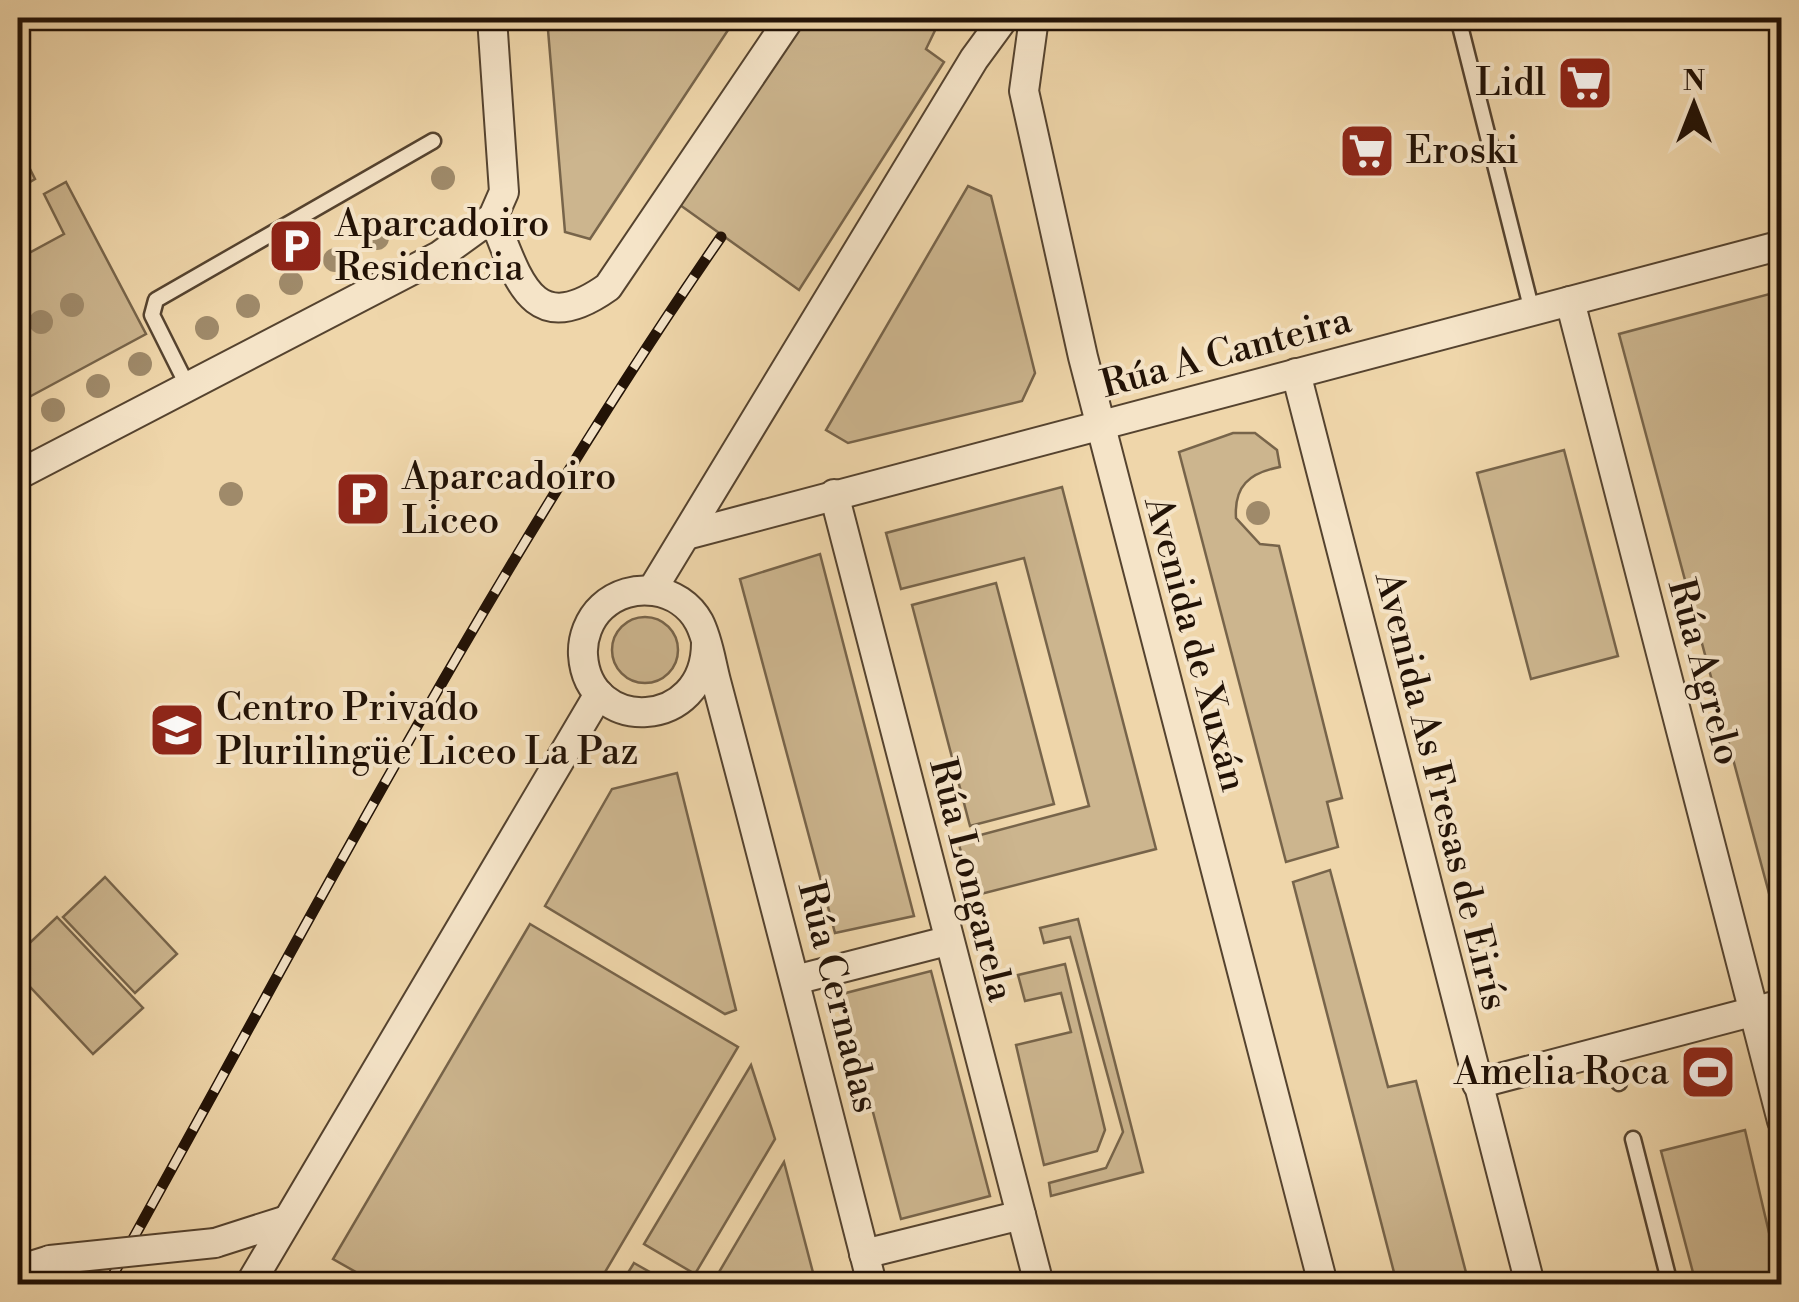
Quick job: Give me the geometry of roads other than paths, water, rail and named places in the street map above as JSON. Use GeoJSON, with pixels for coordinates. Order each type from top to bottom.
{"type":"FeatureCollection","features":[{"type":"Feature","properties":{"kind":"street"},"geometry":{"type":"LineString","coordinates":[[18,475],[439,256],[493,217],[504,192],[492,18]]}},
{"type":"Feature","properties":{"kind":"street"},"geometry":{"type":"LineString","coordinates":[[493,217],[524,288],[544,306],[566,310],[587,302],[608,287],[790,18]]}},
{"type":"Feature","properties":{"kind":"street"},"geometry":{"type":"LineString","coordinates":[[974,59],[984,18]]}},
{"type":"Feature","properties":{"kind":"street"},"geometry":{"type":"LineString","coordinates":[[652,590],[690,534],[974,59],[1004,18]]}},
{"type":"Feature","properties":{"kind":"street","name":"Avenida de Xuxán"},"geometry":{"type":"LineString","coordinates":[[1034,18],[1024,91],[1099,425],[1323,1284]]}},
{"type":"Feature","properties":{"kind":"street","name":"Rúa A Canteira"},"geometry":{"type":"LineString","coordinates":[[690,534],[1782,245]]}},
{"type":"Feature","properties":{"kind":"street","name":"Rúa Agrelo"},"geometry":{"type":"LineString","coordinates":[[1570,301],[1768,1008],[1782,1121]]}},
{"type":"Feature","properties":{"kind":"street","name":"Avenida As Fresas de Eirís"},"geometry":{"type":"LineString","coordinates":[[1296,373],[1530,1284]]}},
{"type":"Feature","properties":{"kind":"street","name":"Rúa Longarela"},"geometry":{"type":"LineString","coordinates":[[834,494],[1039,1284]]}},
{"type":"Feature","properties":{"kind":"street"},"geometry":{"type":"LineString","coordinates":[[652,590],[688,608],[706,644],[701,676],[681,702],[648,713],[614,705],[600,694],[584,660],[590,623],[616,597],[652,590]]}},
{"type":"Feature","properties":{"kind":"street","name":"Rúa Cernadas"},"geometry":{"type":"LineString","coordinates":[[706,644],[872,1284]]}},
{"type":"Feature","properties":{"kind":"street"},"geometry":{"type":"LineString","coordinates":[[250,1284],[600,694]]}},
{"type":"Feature","properties":{"kind":"street"},"geometry":{"type":"LineString","coordinates":[[681,702],[729,729]]}},
{"type":"Feature","properties":{"kind":"street"},"geometry":{"type":"LineString","coordinates":[[795,980],[947,941]]}},
{"type":"Feature","properties":{"kind":"street"},"geometry":{"type":"LineString","coordinates":[[1477,1084],[1768,1008]]}},
{"type":"Feature","properties":{"kind":"street"},"geometry":{"type":"LineString","coordinates":[[864,1254],[1020,1215]]}},
{"type":"Feature","properties":{"kind":"street"},"geometry":{"type":"LineString","coordinates":[[18,1270],[50,1260],[215,1243],[287,1220]]}},
{"type":"Feature","properties":{"kind":"lane"},"geometry":{"type":"LineString","coordinates":[[1458,18],[1532,311]]}},
{"type":"Feature","properties":{"kind":"lane"},"geometry":{"type":"LineString","coordinates":[[188,387],[152,315],[156,300],[433,141]]}},
{"type":"Feature","properties":{"kind":"lane"},"geometry":{"type":"LineString","coordinates":[[1610,1049],[1619,1084]]}},
{"type":"Feature","properties":{"kind":"lane"},"geometry":{"type":"LineString","coordinates":[[1633,1139],[1670,1284]]}},
{"type":"Feature","properties":{"kind":"railway"},"geometry":{"type":"LineString","coordinates":[[108,1284],[327,885],[478,622],[556,491],[721,237]]}},
{"type":"Feature","properties":{"kind":"place","name":"Lidl"},"geometry":{"type":"Point","coordinates":[1585,83]}},
{"type":"Feature","properties":{"kind":"place","name":"Eroski"},"geometry":{"type":"Point","coordinates":[1367,151]}},
{"type":"Feature","properties":{"kind":"place","name":"Aparcadoiro Residencia"},"geometry":{"type":"Point","coordinates":[296,246]}},
{"type":"Feature","properties":{"kind":"place","name":"Aparcadoiro Liceo"},"geometry":{"type":"Point","coordinates":[363,499]}},
{"type":"Feature","properties":{"kind":"place","name":"Centro Privado Plurilingüe Liceo La Paz"},"geometry":{"type":"Point","coordinates":[177,730]}},
{"type":"Feature","properties":{"kind":"place","name":"Amelia Roca"},"geometry":{"type":"Point","coordinates":[1708,1072]}}]}
